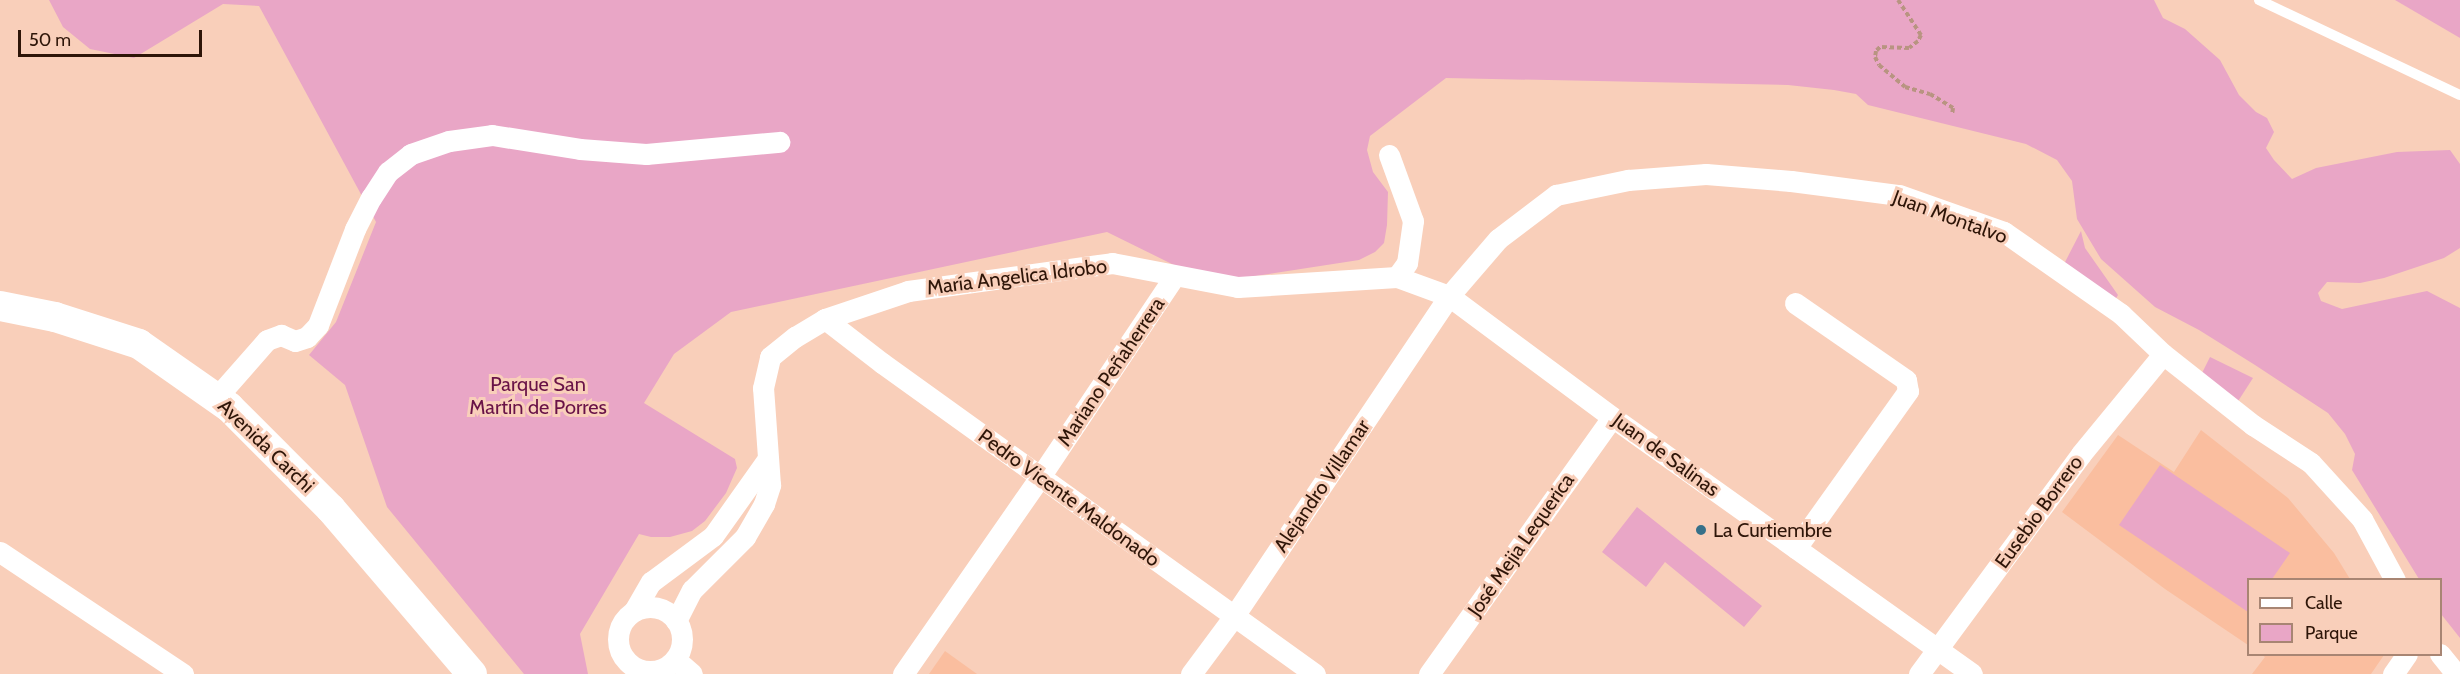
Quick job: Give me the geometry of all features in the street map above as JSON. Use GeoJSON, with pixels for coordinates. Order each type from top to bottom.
{"type":"FeatureCollection","features":[{"type":"Feature","properties":{"kind":"street"},"geometry":{"type":"LineString","coordinates":[[216,398],[267,340],[281,335],[295,341],[307,337],[318,325],[355,230],[371,198],[388,172],[411,154],[448,141],[492,135],[580,149],[646,154],[779,142]]}},
{"type":"Feature","properties":{"kind":"street"},"geometry":{"type":"LineString","coordinates":[[1389,155],[1413,221],[1407,263],[1397,277]]}},
{"type":"Feature","properties":{"kind":"street","name":"Juan Montalvo"},"geometry":{"type":"LineString","coordinates":[[1449,296],[1498,239],[1557,195],[1628,180],[1706,174],[1791,181],[1899,195],[2004,232],[2121,314],[2163,354],[2253,425],[2311,463],[2362,519],[2393,578]]}},
{"type":"Feature","properties":{"kind":"street","name":"María Angelica Idrobo"},"geometry":{"type":"LineString","coordinates":[[676,621],[692,591],[745,537],[754,523],[770,485],[766,460],[763,388],[770,357],[795,337],[825,319],[908,291],[1112,263],[1174,277],[1238,287],[1397,277],[1449,296]]}},
{"type":"Feature","properties":{"kind":"street","name":"Mariano Peñaherrera"},"geometry":{"type":"LineString","coordinates":[[903,674],[1040,477],[1174,277]]}},
{"type":"Feature","properties":{"kind":"street","name":"Juan de Salinas"},"geometry":{"type":"LineString","coordinates":[[1449,296],[1612,417],[1972,674]]}},
{"type":"Feature","properties":{"kind":"street","name":"Alejandro Villamar"},"geometry":{"type":"LineString","coordinates":[[1191,674],[1234,616],[1449,296]]}},
{"type":"Feature","properties":{"kind":"street"},"geometry":{"type":"LineString","coordinates":[[1795,303],[1906,380],[1908,391],[1797,548]]}},
{"type":"Feature","properties":{"kind":"street","name":"Avenida Carchi"},"geometry":{"type":"LineString","coordinates":[[0,306],[55,317],[139,344],[229,407],[331,509],[472,674]]}},
{"type":"Feature","properties":{"kind":"street","name":"Pedro Vicente Maldonado"},"geometry":{"type":"LineString","coordinates":[[825,319],[882,363],[1315,674]]}},
{"type":"Feature","properties":{"kind":"street","name":"Eusebio Borrero"},"geometry":{"type":"LineString","coordinates":[[1919,674],[2081,454],[2163,354]]}},
{"type":"Feature","properties":{"kind":"street","name":"José Mejia Lequerica"},"geometry":{"type":"LineString","coordinates":[[1429,674],[1612,417]]}},
{"type":"Feature","properties":{"kind":"street"},"geometry":{"type":"LineString","coordinates":[[617,674],[620,652],[617,637],[621,626],[634,611],[651,582],[713,536],[766,460]]}},
{"type":"Feature","properties":{"kind":"street"},"geometry":{"type":"LineString","coordinates":[[0,552],[183,674]]}},
{"type":"Feature","properties":{"kind":"street"},"geometry":{"type":"LineString","coordinates":[[634,611],[655,607],[665,610],[676,621],[682,635],[670,667]]}},
{"type":"Feature","properties":{"kind":"street"},"geometry":{"type":"LineString","coordinates":[[620,652],[631,666],[641,671],[652,672],[670,667],[692,674]]}},
{"type":"Feature","properties":{"kind":"street"},"geometry":{"type":"LineString","coordinates":[[2393,674],[2406,656]]}},
{"type":"Feature","properties":{"kind":"street"},"geometry":{"type":"LineString","coordinates":[[2442,656],[2456,674]]}},
{"type":"Feature","properties":{"kind":"lane"},"geometry":{"type":"LineString","coordinates":[[2259,0],[2460,95]]}},
{"type":"Feature","properties":{"kind":"path"},"geometry":{"type":"LineString","coordinates":[[1898,0],[1921,35],[1918,41],[1909,48],[1880,47],[1875,57],[1879,65],[1905,87],[1930,94],[1953,108],[1952,116]]}},
{"type":"Feature","properties":{"kind":"shaded area"},"geometry":{"type":"Polygon","coordinates":[[[2201,430],[2288,498],[2334,553],[2349,578],[2247,578],[2247,644],[2165,589],[2062,512],[2118,435],[2174,472],[2201,430]]]}},
{"type":"Feature","properties":{"kind":"shaded area"},"geometry":{"type":"Polygon","coordinates":[[[945,651],[977,674],[929,674],[945,651]]]}},
{"type":"Feature","properties":{"kind":"shaded area"},"geometry":{"type":"Polygon","coordinates":[[[2264,656],[2383,656],[2371,674],[2252,674],[2265,657],[2264,656]]]}},
{"type":"Feature","properties":{"kind":"green space","name":"Parque San Martín de Porres"},"geometry":{"type":"Polygon","coordinates":[[[49,0],[2154,0],[2163,18],[2185,29],[2220,60],[2239,95],[2256,112],[2267,118],[2274,132],[2266,148],[2292,179],[2316,168],[2397,152],[2450,150],[2460,164],[2460,248],[2444,258],[2384,278],[2360,283],[2327,282],[2318,293],[2321,301],[2342,309],[2427,291],[2460,308],[2460,638],[2442,615],[2442,578],[2418,578],[2352,470],[2355,454],[2345,434],[2328,413],[2199,330],[2155,307],[2101,259],[2077,219],[2072,181],[2057,160],[2026,144],[1868,105],[1856,94],[1834,90],[1788,85],[1446,78],[1370,136],[1367,150],[1373,172],[1388,192],[1387,225],[1384,243],[1375,252],[1359,260],[1236,279],[1176,266],[1107,232],[731,312],[674,354],[644,403],[735,459],[737,468],[726,493],[705,521],[692,531],[670,537],[651,537],[639,534],[580,634],[588,674],[524,674],[387,507],[345,385],[309,355],[336,322],[376,222],[259,6],[223,4],[134,58],[90,49],[63,27],[49,0]]]}},
{"type":"Feature","properties":{"kind":"green space"},"geometry":{"type":"Polygon","coordinates":[[[2395,0],[2460,0],[2460,38],[2395,0]]]}},
{"type":"Feature","properties":{"kind":"green space"},"geometry":{"type":"Polygon","coordinates":[[[2081,231],[2085,248],[2118,295],[2115,300],[2063,266],[2081,231]]]}},
{"type":"Feature","properties":{"kind":"green space"},"geometry":{"type":"Polygon","coordinates":[[[2210,357],[2253,378],[2233,409],[2198,381],[2210,357]]]}},
{"type":"Feature","properties":{"kind":"green space"},"geometry":{"type":"Polygon","coordinates":[[[2160,465],[2290,553],[2273,578],[2247,578],[2247,611],[2119,525],[2160,465]]]}},
{"type":"Feature","properties":{"kind":"green space"},"geometry":{"type":"Polygon","coordinates":[[[1637,507],[1762,606],[1744,627],[1665,562],[1646,587],[1602,552],[1637,507]]]}},
{"type":"Feature","properties":{"kind":"place","name":"La Curtiembre"},"geometry":{"type":"Point","coordinates":[1701,530]}}]}
